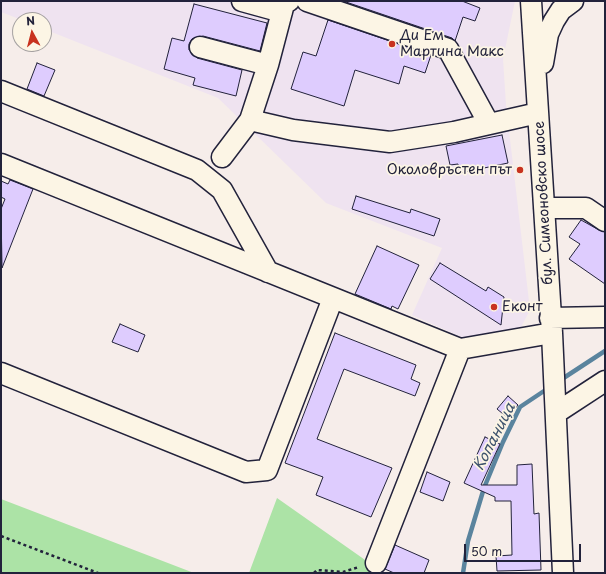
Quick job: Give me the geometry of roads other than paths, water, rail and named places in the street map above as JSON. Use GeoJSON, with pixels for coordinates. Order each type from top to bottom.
{"type":"FeatureCollection","features":[{"type":"Feature","properties":{"kind":"street"},"geometry":{"type":"LineString","coordinates":[[222,157],[250,120],[286,6],[242,1]]}},
{"type":"Feature","properties":{"kind":"street"},"geometry":{"type":"LineString","coordinates":[[306,1],[448,49],[489,124]]}},
{"type":"Feature","properties":{"kind":"street","name":"бул. Симеоновско шосе"},"geometry":{"type":"LineString","coordinates":[[532,1],[554,373],[563,573]]}},
{"type":"Feature","properties":{"kind":"street"},"geometry":{"type":"LineString","coordinates":[[250,120],[293,130],[390,142],[489,124],[538,113],[544,53],[548,34],[561,10],[573,1]]}},
{"type":"Feature","properties":{"kind":"street"},"geometry":{"type":"LineString","coordinates":[[200,47],[268,65]]}},
{"type":"Feature","properties":{"kind":"street"},"geometry":{"type":"LineString","coordinates":[[1,91],[197,170],[222,190],[268,272]]}},
{"type":"Feature","properties":{"kind":"street"},"geometry":{"type":"LineString","coordinates":[[1,164],[460,349],[551,326],[605,317]]}},
{"type":"Feature","properties":{"kind":"street"},"geometry":{"type":"LineString","coordinates":[[544,208],[586,208],[605,221]]}},
{"type":"Feature","properties":{"kind":"street"},"geometry":{"type":"LineString","coordinates":[[1,373],[246,472],[267,470],[333,298]]}},
{"type":"Feature","properties":{"kind":"street"},"geometry":{"type":"LineString","coordinates":[[376,562],[460,349]]}},
{"type":"Feature","properties":{"kind":"street"},"geometry":{"type":"LineString","coordinates":[[555,404],[605,381]]}},
{"type":"Feature","properties":{"kind":"waterway","name":"Копаница"},"geometry":{"type":"LineString","coordinates":[[559,381],[605,351]]}},
{"type":"Feature","properties":{"kind":"waterway","name":"Копаница"},"geometry":{"type":"LineString","coordinates":[[463,573],[468,541],[484,488],[503,442],[520,407],[550,387]]}},
{"type":"Feature","properties":{"kind":"place","name":"Ди Ем Мартина Макс"},"geometry":{"type":"Point","coordinates":[392,44]}},
{"type":"Feature","properties":{"kind":"place","name":"Околовръстен път"},"geometry":{"type":"Point","coordinates":[520,170]}},
{"type":"Feature","properties":{"kind":"place","name":"Еконт"},"geometry":{"type":"Point","coordinates":[494,307]}}]}
